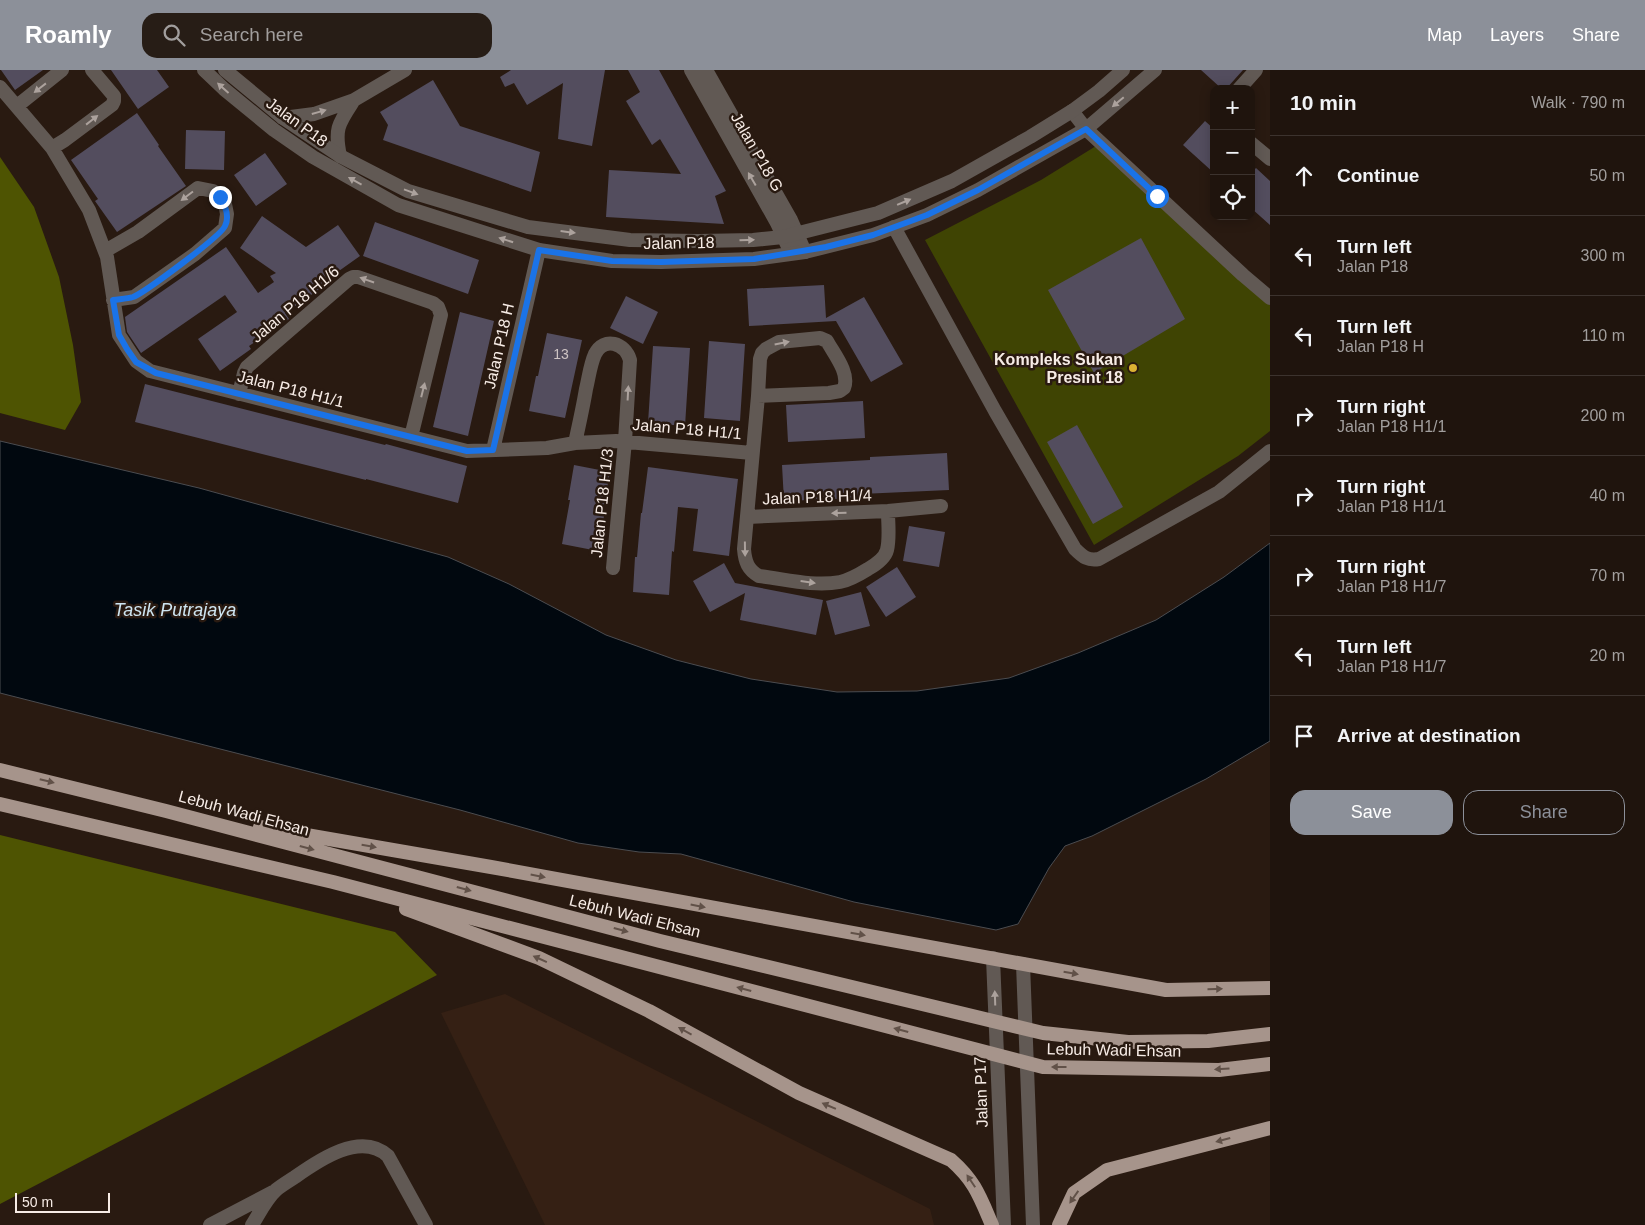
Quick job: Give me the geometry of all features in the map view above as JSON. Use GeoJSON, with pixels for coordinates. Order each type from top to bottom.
{"type":"FeatureCollection","features":[{"type":"Feature","properties":{"kind":"main road","name":"Lebuh Wadi Ehsan"},"geometry":{"type":"LineString","coordinates":[[0,770],[166,811],[660,941],[1043,1032],[1128,1042],[1208,1040],[1270,1034]]}},
{"type":"Feature","properties":{"kind":"main road","name":"Lebuh Wadi Ehsan"},"geometry":{"type":"LineString","coordinates":[[0,804],[333,882],[1043,1067],[1219,1070],[1270,1064]]}},
{"type":"Feature","properties":{"kind":"main road"},"geometry":{"type":"LineString","coordinates":[[166,811],[490,867],[1166,990],[1270,988]]}},
{"type":"Feature","properties":{"kind":"main road"},"geometry":{"type":"LineString","coordinates":[[333,882],[539,958],[649,1011],[799,1093],[951,1160],[965,1172],[975,1187],[992,1225]]}},
{"type":"Feature","properties":{"kind":"main road"},"geometry":{"type":"LineString","coordinates":[[1059,1225],[1074,1193],[1107,1170],[1270,1128]]}},
{"type":"Feature","properties":{"kind":"street"},"geometry":{"type":"LineString","coordinates":[[17,106],[62,70]]}},
{"type":"Feature","properties":{"kind":"street"},"geometry":{"type":"LineString","coordinates":[[52,148],[112,105],[114,96],[92,70]]}},
{"type":"Feature","properties":{"kind":"street","name":"Jalan P18"},"geometry":{"type":"LineString","coordinates":[[204,70],[274,130],[313,157],[398,205],[539,250],[612,261],[661,262],[754,259],[805,252],[873,235],[927,215],[978,190],[1086,129],[1155,70]]}},
{"type":"Feature","properties":{"kind":"street","name":"Jalan P18"},"geometry":{"type":"LineString","coordinates":[[224,70],[283,118],[340,156],[408,191],[528,227],[630,240],[708,241],[783,237],[878,213],[952,181],[1072,111],[1123,70]]}},
{"type":"Feature","properties":{"kind":"street"},"geometry":{"type":"LineString","coordinates":[[283,118],[314,114],[354,100],[406,70]]}},
{"type":"Feature","properties":{"kind":"street","name":"Jalan P18 G"},"geometry":{"type":"LineString","coordinates":[[691,70],[777,222],[791,253]]}},
{"type":"Feature","properties":{"kind":"street","name":"Jalan P18 G"},"geometry":{"type":"LineString","coordinates":[[706,70],[798,234],[805,252]]}},
{"type":"Feature","properties":{"kind":"street"},"geometry":{"type":"LineString","coordinates":[[1243,85],[1256,70]]}},
{"type":"Feature","properties":{"kind":"street","name":"Jalan P18 H1/1"},"geometry":{"type":"LineString","coordinates":[[0,87],[52,148],[89,210],[107,257],[119,335],[136,362],[156,373],[467,451],[547,448],[575,443],[626,441],[752,453]]}},
{"type":"Feature","properties":{"kind":"street"},"geometry":{"type":"LineString","coordinates":[[340,156],[337,130],[354,100]]}},
{"type":"Feature","properties":{"kind":"street"},"geometry":{"type":"LineString","coordinates":[[1072,111],[1086,129],[1270,298]]}},
{"type":"Feature","properties":{"kind":"street"},"geometry":{"type":"LineString","coordinates":[[1255,145],[1267,152]]}},
{"type":"Feature","properties":{"kind":"street"},"geometry":{"type":"LineString","coordinates":[[105,251],[138,232],[198,188],[213,191],[225,204],[227,214],[225,228],[195,254],[134,297],[113,300]]}},
{"type":"Feature","properties":{"kind":"street"},"geometry":{"type":"LineString","coordinates":[[894,227],[994,411],[1076,549],[1084,558],[1099,559],[1219,492],[1270,451]]}},
{"type":"Feature","properties":{"kind":"street","name":"Jalan P18 H"},"geometry":{"type":"LineString","coordinates":[[493,450],[539,250]]}},
{"type":"Feature","properties":{"kind":"street","name":"Jalan P18 H1/6"},"geometry":{"type":"LineString","coordinates":[[239,394],[247,367],[349,279],[358,277],[434,303],[438,307],[441,316],[411,437]]}},
{"type":"Feature","properties":{"kind":"street","name":"Jalan P18 H1/4"},"geometry":{"type":"LineString","coordinates":[[758,396],[840,391],[844,388],[846,378],[840,364],[824,339],[779,342],[762,353],[752,453],[745,557],[747,565],[752,572],[759,576],[817,584],[841,582],[858,575],[872,567],[887,550],[888,511]]}},
{"type":"Feature","properties":{"kind":"street","name":"Jalan P18 H1/3"},"geometry":{"type":"LineString","coordinates":[[575,443],[595,354],[599,349],[609,344],[620,346],[628,354],[630,360],[626,441],[613,568]]}},
{"type":"Feature","properties":{"kind":"street","name":"Jalan P18 H1/4"},"geometry":{"type":"LineString","coordinates":[[747,517],[888,511],[941,506]]}},
{"type":"Feature","properties":{"kind":"street","name":"Jalan P17"},"geometry":{"type":"LineString","coordinates":[[993,958],[1004,1225]]}},
{"type":"Feature","properties":{"kind":"street"},"geometry":{"type":"LineString","coordinates":[[1023,964],[1033,1225]]}},
{"type":"Feature","properties":{"kind":"street"},"geometry":{"type":"LineString","coordinates":[[210,1225],[275,1191],[317,1162],[337,1151],[353,1147],[383,1151],[388,1156],[426,1225]]}},
{"type":"Feature","properties":{"kind":"street"},"geometry":{"type":"LineString","coordinates":[[252,1225],[275,1191]]}},
{"type":"Feature","properties":{"kind":"shaded area"},"geometry":{"type":"Polygon","coordinates":[[[505,994],[930,1209],[934,1225],[545,1225],[441,1013],[505,994]]]}},
{"type":"Feature","properties":{"kind":"green space","name":"Kompleks Sukan Presint 18"},"geometry":{"type":"Polygon","coordinates":[[[1096,146],[1270,305],[1270,431],[1238,456],[1094,545],[925,240],[1041,180],[1096,146]]]}},
{"type":"Feature","properties":{"kind":"green space"},"geometry":{"type":"Polygon","coordinates":[[[0,157],[34,207],[59,277],[73,345],[81,402],[65,430],[0,413],[0,157]]]}},
{"type":"Feature","properties":{"kind":"green space"},"geometry":{"type":"Polygon","coordinates":[[[0,835],[395,932],[437,975],[0,1204],[0,835]]]}},
{"type":"Feature","properties":{"kind":"water","name":"Tasik Putrajaya"},"geometry":{"type":"Polygon","coordinates":[[[0,441],[199,488],[448,557],[509,584],[606,635],[676,660],[751,679],[837,692],[917,691],[1009,678],[1078,653],[1156,620],[1224,577],[1270,543],[1270,741],[1206,779],[1092,836],[1065,846],[1049,868],[1018,924],[996,930],[854,902],[681,854],[639,852],[578,843],[460,810],[0,693],[0,441]]]}},
{"type":"Feature","properties":{"kind":"building"},"geometry":{"type":"Polygon","coordinates":[[[1,70],[43,70],[15,90],[1,70]]]}},
{"type":"Feature","properties":{"kind":"building"},"geometry":{"type":"Polygon","coordinates":[[[111,70],[157,70],[169,87],[138,109],[111,70]]]}},
{"type":"Feature","properties":{"kind":"building"},"geometry":{"type":"Polygon","coordinates":[[[511,70],[605,70],[592,146],[558,139],[563,83],[527,105],[514,83],[505,87],[500,77],[511,70]]]}},
{"type":"Feature","properties":{"kind":"building"},"geometry":{"type":"Polygon","coordinates":[[[628,70],[659,70],[726,191],[715,196],[724,224],[606,217],[609,170],[681,174],[660,139],[652,145],[626,101],[640,92],[628,70]]]}},
{"type":"Feature","properties":{"kind":"building"},"geometry":{"type":"Polygon","coordinates":[[[1201,70],[1243,70],[1230,85],[1218,85],[1201,70]]]}},
{"type":"Feature","properties":{"kind":"building"},"geometry":{"type":"Polygon","coordinates":[[[433,80],[460,126],[540,152],[531,192],[383,140],[388,125],[380,112],[433,80]]]}},
{"type":"Feature","properties":{"kind":"building"},"geometry":{"type":"Polygon","coordinates":[[[137,113],[186,186],[117,232],[95,201],[98,199],[71,160],[137,113]]]}},
{"type":"Feature","properties":{"kind":"building"},"geometry":{"type":"Polygon","coordinates":[[[1205,121],[1210,125],[1210,169],[1183,145],[1205,121]]]}},
{"type":"Feature","properties":{"kind":"building"},"geometry":{"type":"Polygon","coordinates":[[[186,130],[225,131],[224,170],[185,169],[186,130]]]}},
{"type":"Feature","properties":{"kind":"building"},"geometry":{"type":"Polygon","coordinates":[[[265,153],[287,184],[256,206],[234,175],[265,153]]]}},
{"type":"Feature","properties":{"kind":"building"},"geometry":{"type":"Polygon","coordinates":[[[1255,169],[1270,181],[1270,225],[1255,212],[1255,169]]]}},
{"type":"Feature","properties":{"kind":"building"},"geometry":{"type":"Polygon","coordinates":[[[262,216],[306,247],[338,225],[360,256],[322,283],[324,286],[285,313],[289,319],[249,346],[251,349],[220,371],[198,339],[237,312],[225,295],[141,353],[127,332],[125,317],[226,247],[258,293],[274,282],[270,276],[276,273],[240,248],[262,216]]]}},
{"type":"Feature","properties":{"kind":"building"},"geometry":{"type":"Polygon","coordinates":[[[375,222],[479,260],[468,294],[363,256],[375,222]]]}},
{"type":"Feature","properties":{"kind":"building"},"geometry":{"type":"Polygon","coordinates":[[[1141,238],[1185,319],[1094,373],[1048,290],[1141,238]]]}},
{"type":"Feature","properties":{"kind":"building"},"geometry":{"type":"Polygon","coordinates":[[[824,285],[826,318],[864,297],[903,364],[871,382],[836,321],[749,326],[747,289],[824,285]]]}},
{"type":"Feature","properties":{"kind":"building"},"geometry":{"type":"Polygon","coordinates":[[[626,296],[658,312],[643,344],[610,328],[626,296]]]}},
{"type":"Feature","properties":{"kind":"building"},"geometry":{"type":"Polygon","coordinates":[[[460,312],[494,321],[468,436],[433,427],[460,312]]]}},
{"type":"Feature","properties":{"kind":"building"},"geometry":{"type":"Polygon","coordinates":[[[547,333],[582,340],[565,418],[529,411],[547,333]]]}},
{"type":"Feature","properties":{"kind":"building"},"geometry":{"type":"Polygon","coordinates":[[[709,341],[745,344],[740,421],[704,418],[709,341]]]}},
{"type":"Feature","properties":{"kind":"building"},"geometry":{"type":"Polygon","coordinates":[[[653,346],[690,348],[685,426],[648,423],[653,346]]]}},
{"type":"Feature","properties":{"kind":"building"},"geometry":{"type":"Polygon","coordinates":[[[145,384],[467,466],[458,503],[135,422],[145,384]]]}},
{"type":"Feature","properties":{"kind":"building"},"geometry":{"type":"Polygon","coordinates":[[[863,401],[865,438],[788,442],[786,405],[863,401]]]}},
{"type":"Feature","properties":{"kind":"building"},"geometry":{"type":"Polygon","coordinates":[[[1077,425],[1123,507],[1093,524],[1047,442],[1077,425]]]}},
{"type":"Feature","properties":{"kind":"building"},"geometry":{"type":"Polygon","coordinates":[[[947,453],[949,490],[861,494],[861,498],[784,501],[782,465],[870,460],[870,457],[947,453]]]}},
{"type":"Feature","properties":{"kind":"building"},"geometry":{"type":"Polygon","coordinates":[[[574,465],[610,472],[598,551],[562,544],[574,465]]]}},
{"type":"Feature","properties":{"kind":"building"},"geometry":{"type":"Polygon","coordinates":[[[648,467],[738,479],[729,556],[693,551],[698,509],[678,507],[669,595],[633,592],[635,557],[637,557],[648,467]]]}},
{"type":"Feature","properties":{"kind":"building"},"geometry":{"type":"Polygon","coordinates":[[[909,526],[945,532],[939,567],[903,561],[909,526]]]}},
{"type":"Feature","properties":{"kind":"building"},"geometry":{"type":"Polygon","coordinates":[[[724,563],[735,583],[823,600],[816,635],[740,620],[745,593],[710,612],[693,581],[724,563]]]}},
{"type":"Feature","properties":{"kind":"building"},"geometry":{"type":"Polygon","coordinates":[[[897,567],[916,597],[886,617],[866,587],[897,567]]]}},
{"type":"Feature","properties":{"kind":"building"},"geometry":{"type":"Polygon","coordinates":[[[861,592],[870,626],[835,635],[826,601],[861,592]]]}},
{"type":"Feature","properties":{"kind":"place","name":"Kompleks Sukan Presint 18"},"geometry":{"type":"Point","coordinates":[1133,368]}},
{"type":"Feature","properties":{"kind":"route"},"geometry":{"type":"LineString","coordinates":[[220,197],[225,204],[227,214],[225,228],[195,254],[134,297],[113,300],[119,335],[136,362],[156,373],[467,451],[493,450],[539,250],[612,261],[661,262],[754,259],[805,252],[873,235],[927,215],[978,190],[1086,129],[1157,196]]}}]}
